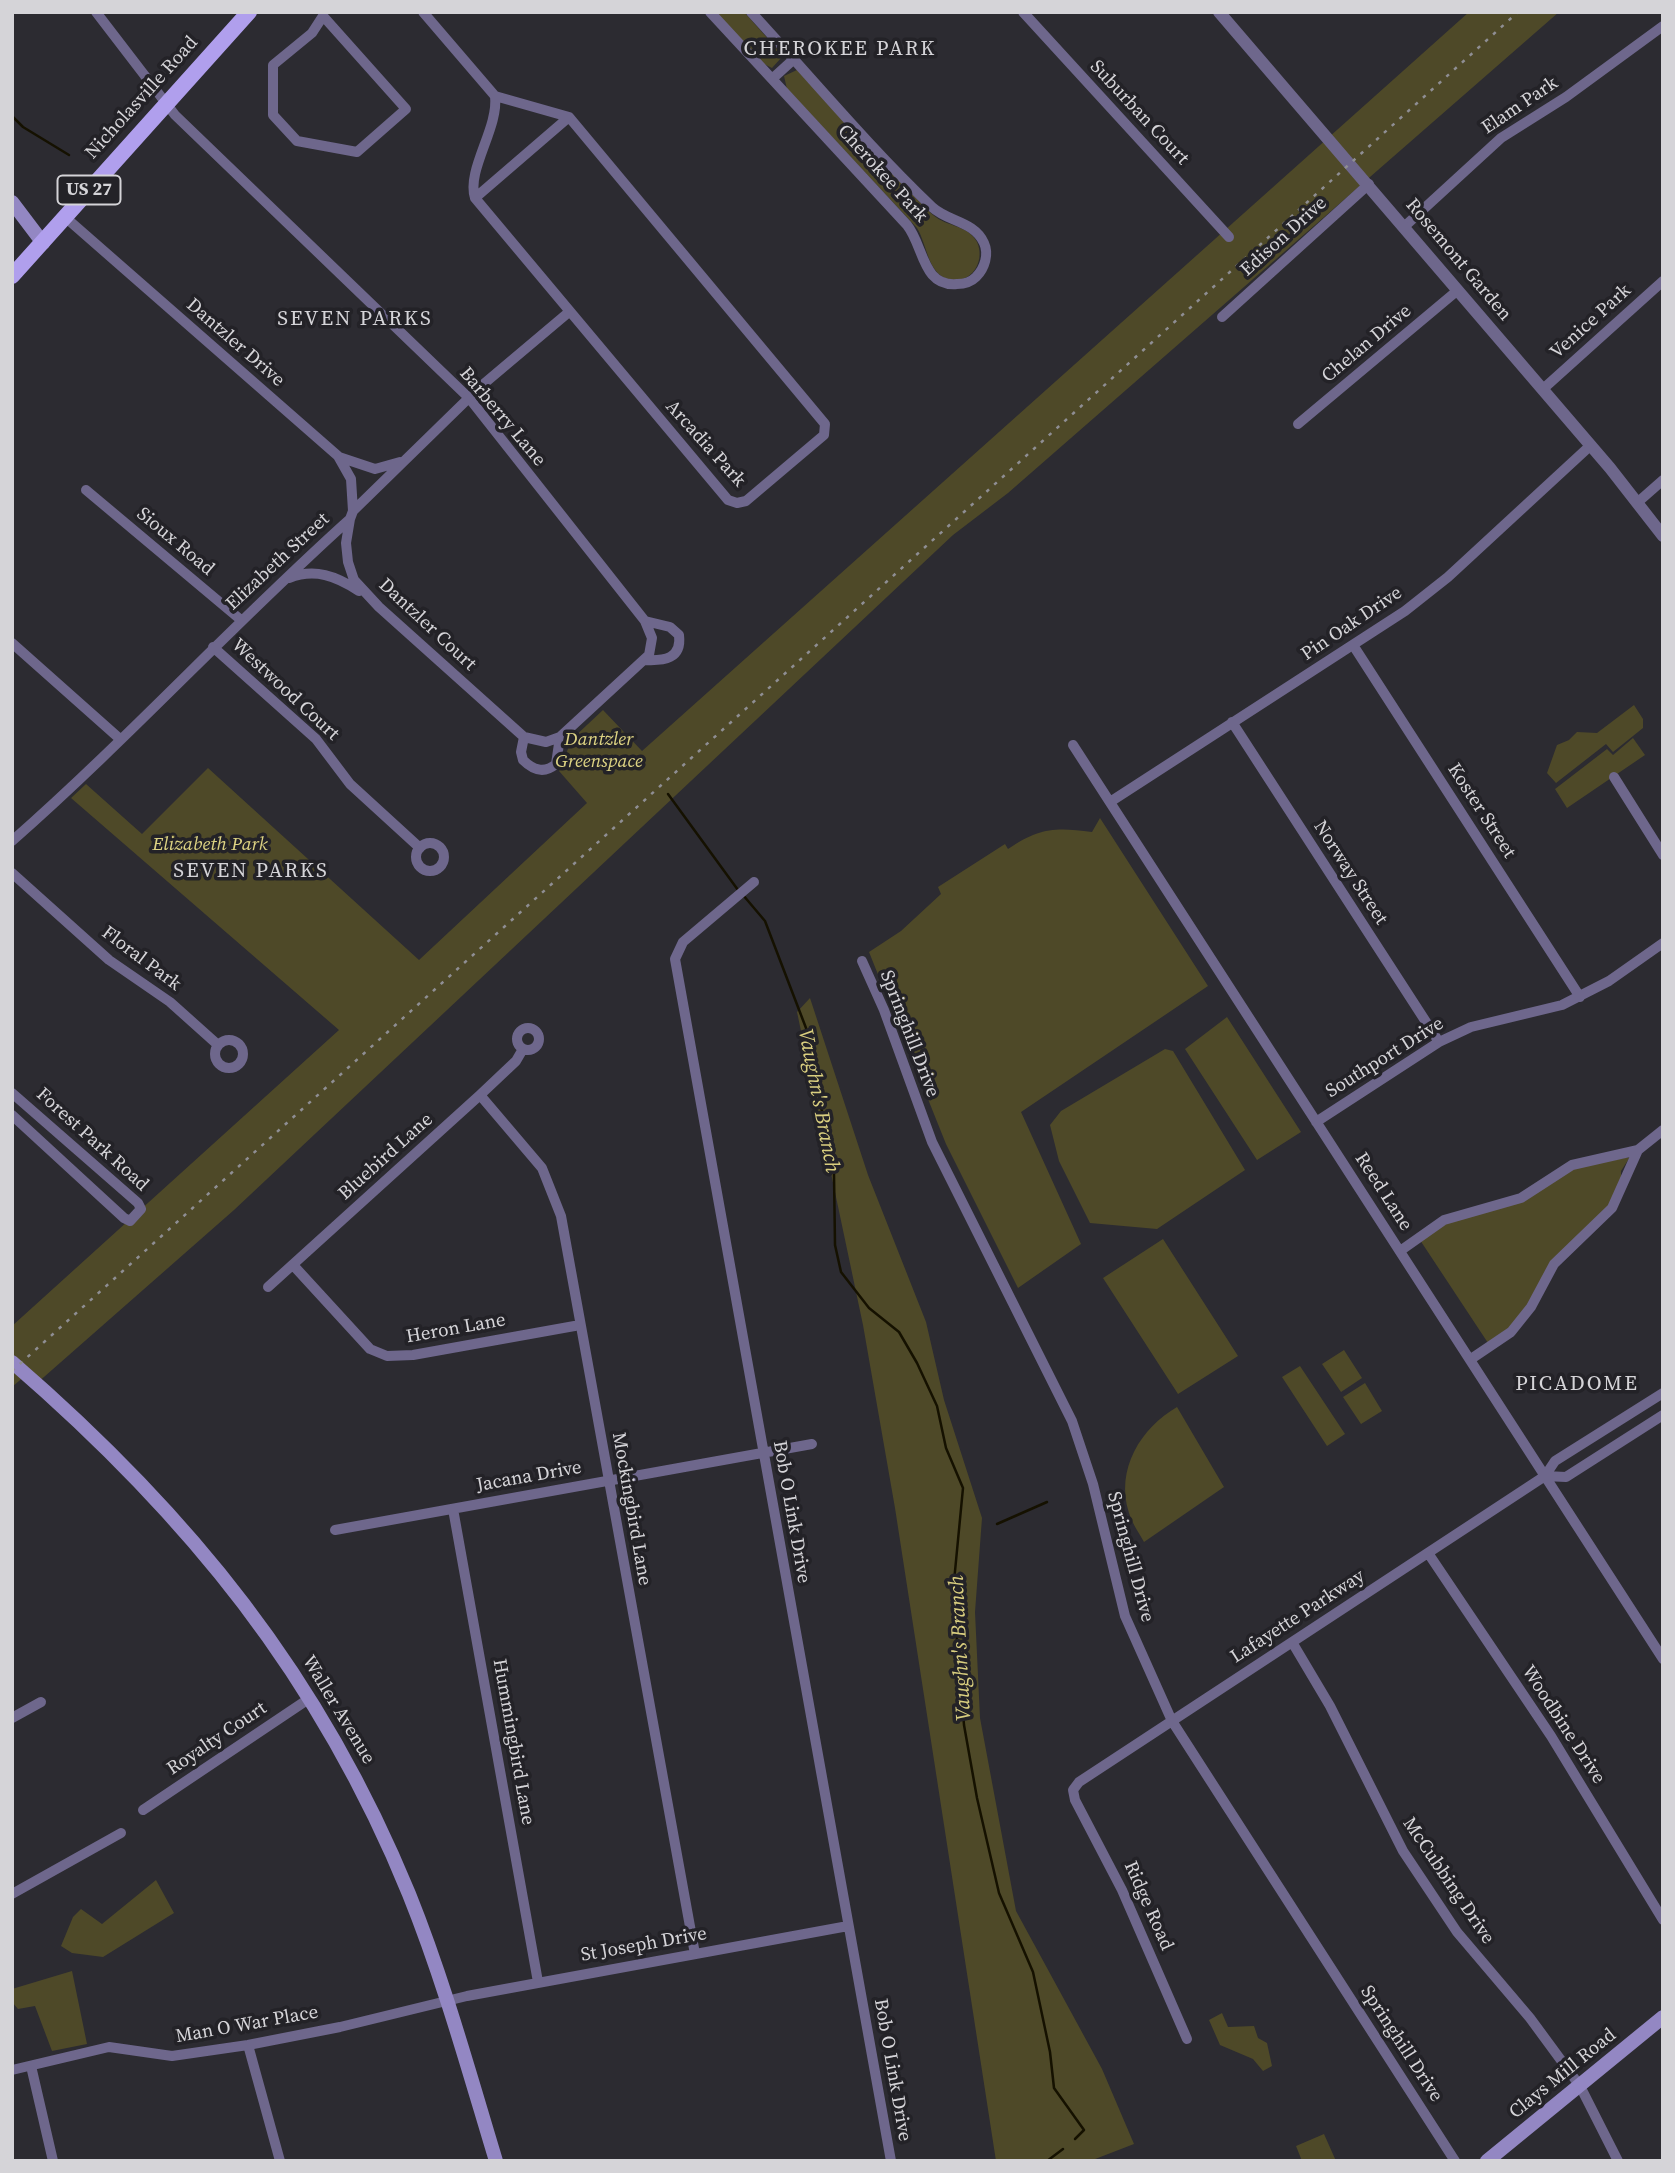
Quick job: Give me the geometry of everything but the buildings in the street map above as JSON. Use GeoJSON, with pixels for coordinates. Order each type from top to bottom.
{"type":"FeatureCollection","features":[{"type":"Feature","properties":{"kind":"main road","name":"Nicholasville Road"},"geometry":{"type":"LineString","coordinates":[[12,276],[249,12]]}},
{"type":"Feature","properties":{"kind":"main road"},"geometry":{"type":"LineString","coordinates":[[12,202],[43,243]]}},
{"type":"Feature","properties":{"kind":"main road","name":"Waller Avenue"},"geometry":{"type":"LineString","coordinates":[[12,1362],[116,1455],[169,1510],[249,1608],[310,1698],[382,1832],[415,1908],[447,2001],[496,2161]]}},
{"type":"Feature","properties":{"kind":"main road","name":"Clays Mill Road"},"geometry":{"type":"LineString","coordinates":[[1487,2161],[1663,2017]]}},
{"type":"Feature","properties":{"kind":"street","name":"Barberry Lane"},"geometry":{"type":"LineString","coordinates":[[96,12],[164,104],[469,398],[485,422],[646,621],[670,627],[679,635],[680,644],[675,655],[665,661],[645,660]]}},
{"type":"Feature","properties":{"kind":"street"},"geometry":{"type":"LineString","coordinates":[[423,12],[495,96],[569,117]]}},
{"type":"Feature","properties":{"kind":"street","name":"Cherokee Park"},"geometry":{"type":"LineString","coordinates":[[710,12],[907,225],[916,236],[926,268],[936,280],[951,285],[965,284],[975,278],[984,268],[986,256],[984,243],[976,232],[935,210],[751,12]]}},
{"type":"Feature","properties":{"kind":"street","name":"Suburban Court"},"geometry":{"type":"LineString","coordinates":[[1023,12],[1229,237]]}},
{"type":"Feature","properties":{"kind":"street","name":"Rosemont Garden"},"geometry":{"type":"LineString","coordinates":[[1219,12],[1591,445],[1663,536]]}},
{"type":"Feature","properties":{"kind":"street"},"geometry":{"type":"LineString","coordinates":[[321,14],[406,109],[358,152],[297,141],[273,115],[273,65],[312,33],[321,14]]}},
{"type":"Feature","properties":{"kind":"street","name":"Elam Park"},"geometry":{"type":"LineString","coordinates":[[1405,226],[1501,138],[1566,97],[1663,26]]}},
{"type":"Feature","properties":{"kind":"street"},"geometry":{"type":"LineString","coordinates":[[772,79],[794,59]]}},
{"type":"Feature","properties":{"kind":"street"},"geometry":{"type":"LineString","coordinates":[[475,198],[475,177],[494,116],[495,96]]}},
{"type":"Feature","properties":{"kind":"street"},"geometry":{"type":"LineString","coordinates":[[475,198],[569,117]]}},
{"type":"Feature","properties":{"kind":"street","name":"Arcadia Park"},"geometry":{"type":"LineString","coordinates":[[475,198],[733,503],[746,501],[825,433],[823,420],[569,117]]}},
{"type":"Feature","properties":{"kind":"street","name":"Edison Drive"},"geometry":{"type":"LineString","coordinates":[[1222,317],[1368,184]]}},
{"type":"Feature","properties":{"kind":"street","name":"Dantzler Drive"},"geometry":{"type":"LineString","coordinates":[[65,216],[338,456],[351,479],[352,515]]}},
{"type":"Feature","properties":{"kind":"street","name":"Venice Park"},"geometry":{"type":"LineString","coordinates":[[1543,389],[1663,281]]}},
{"type":"Feature","properties":{"kind":"street","name":"Chelan Drive"},"geometry":{"type":"LineString","coordinates":[[1298,424],[1458,290]]}},
{"type":"Feature","properties":{"kind":"street","name":"Elizabeth Street"},"geometry":{"type":"LineString","coordinates":[[12,841],[352,515],[469,398],[569,312]]}},
{"type":"Feature","properties":{"kind":"street","name":"Pin Oak Drive"},"geometry":{"type":"LineString","coordinates":[[1110,802],[1353,645],[1431,591],[1591,445]]}},
{"type":"Feature","properties":{"kind":"street"},"geometry":{"type":"LineString","coordinates":[[338,456],[375,469],[391,467],[411,457]]}},
{"type":"Feature","properties":{"kind":"street"},"geometry":{"type":"LineString","coordinates":[[1638,502],[1663,480]]}},
{"type":"Feature","properties":{"kind":"street","name":"Sioux Road"},"geometry":{"type":"LineString","coordinates":[[86,490],[241,620]]}},
{"type":"Feature","properties":{"kind":"street","name":"Dantzler Court"},"geometry":{"type":"LineString","coordinates":[[352,515],[346,543],[354,580],[379,607],[524,737]]}},
{"type":"Feature","properties":{"kind":"street"},"geometry":{"type":"LineString","coordinates":[[282,581],[305,572],[324,574],[343,580],[379,607]]}},
{"type":"Feature","properties":{"kind":"street"},"geometry":{"type":"LineString","coordinates":[[560,737],[556,764],[550,769],[540,770],[523,760],[524,737],[546,742],[560,737],[645,660],[652,643],[646,621]]}},
{"type":"Feature","properties":{"kind":"street"},"geometry":{"type":"LineString","coordinates":[[12,643],[120,739]]}},
{"type":"Feature","properties":{"kind":"street","name":"Koster Street"},"geometry":{"type":"LineString","coordinates":[[1353,645],[1580,996]]}},
{"type":"Feature","properties":{"kind":"street","name":"Westwood Court"},"geometry":{"type":"LineString","coordinates":[[213,647],[316,739],[350,784],[420,848]]}},
{"type":"Feature","properties":{"kind":"street","name":"Norway Street"},"geometry":{"type":"LineString","coordinates":[[1232,722],[1438,1042]]}},
{"type":"Feature","properties":{"kind":"street","name":"Reed Lane"},"geometry":{"type":"LineString","coordinates":[[1073,745],[1663,1659]]}},
{"type":"Feature","properties":{"kind":"street"},"geometry":{"type":"LineString","coordinates":[[1614,778],[1663,855]]}},
{"type":"Feature","properties":{"kind":"street","name":"Floral Park"},"geometry":{"type":"LineString","coordinates":[[12,873],[109,960],[170,1002],[218,1045]]}},
{"type":"Feature","properties":{"kind":"street","name":"Bob O Link Drive"},"geometry":{"type":"LineString","coordinates":[[754,883],[683,942],[675,959],[891,2161]]}},
{"type":"Feature","properties":{"kind":"street","name":"Southport Drive"},"geometry":{"type":"LineString","coordinates":[[1316,1122],[1438,1042],[1471,1027],[1549,1009],[1580,996],[1609,981],[1663,943]]}},
{"type":"Feature","properties":{"kind":"street","name":"Springhill Drive"},"geometry":{"type":"LineString","coordinates":[[862,961],[884,1010],[932,1142],[1072,1421],[1095,1494],[1125,1616],[1172,1721],[1455,2161]]}},
{"type":"Feature","properties":{"kind":"street","name":"Bluebird Lane"},"geometry":{"type":"LineString","coordinates":[[268,1287],[480,1095],[516,1061],[523,1049]]}},
{"type":"Feature","properties":{"kind":"street","name":"Forest Park Road"},"geometry":{"type":"LineString","coordinates":[[12,1115],[124,1218],[130,1220],[139,1214],[141,1209],[138,1203],[13,1094]]}},
{"type":"Feature","properties":{"kind":"street","name":"Mockingbird Lane"},"geometry":{"type":"LineString","coordinates":[[480,1095],[548,1178],[561,1216],[695,1954]]}},
{"type":"Feature","properties":{"kind":"street"},"geometry":{"type":"LineString","coordinates":[[1400,1251],[1444,1220],[1521,1198],[1572,1164],[1638,1150],[1663,1130]]}},
{"type":"Feature","properties":{"kind":"street"},"geometry":{"type":"LineString","coordinates":[[1471,1359],[1511,1332],[1531,1307],[1554,1264],[1612,1208],[1638,1150]]}},
{"type":"Feature","properties":{"kind":"street","name":"Heron Lane"},"geometry":{"type":"LineString","coordinates":[[293,1265],[363,1344],[387,1356],[413,1355],[580,1325]]}},
{"type":"Feature","properties":{"kind":"street","name":"Lafayette Parkway"},"geometry":{"type":"LineString","coordinates":[[1073,1790],[1090,1773],[1545,1476],[1555,1461],[1663,1394]]}},
{"type":"Feature","properties":{"kind":"street","name":"Lafayette Parkway"},"geometry":{"type":"LineString","coordinates":[[1545,1476],[1566,1477],[1663,1415]]}},
{"type":"Feature","properties":{"kind":"street","name":"Jacana Drive"},"geometry":{"type":"LineString","coordinates":[[335,1530],[812,1444]]}},
{"type":"Feature","properties":{"kind":"street","name":"Hummingbird Lane"},"geometry":{"type":"LineString","coordinates":[[453,1509],[538,1982]]}},
{"type":"Feature","properties":{"kind":"street","name":"Woodbine Drive"},"geometry":{"type":"LineString","coordinates":[[1428,1553],[1551,1736],[1663,1920]]}},
{"type":"Feature","properties":{"kind":"street","name":"McCubbing Drive"},"geometry":{"type":"LineString","coordinates":[[1292,1642],[1330,1706],[1404,1851],[1457,1932],[1531,2018],[1580,2086],[1618,2161]]}},
{"type":"Feature","properties":{"kind":"street","name":"Royalty Court"},"geometry":{"type":"LineString","coordinates":[[143,1810],[310,1698]]}},
{"type":"Feature","properties":{"kind":"street"},"geometry":{"type":"LineString","coordinates":[[12,1718],[41,1702]]}},
{"type":"Feature","properties":{"kind":"street","name":"Ridge Road"},"geometry":{"type":"LineString","coordinates":[[1073,1790],[1077,1806],[1122,1890],[1187,2039]]}},
{"type":"Feature","properties":{"kind":"street"},"geometry":{"type":"LineString","coordinates":[[12,1894],[121,1833]]}},
{"type":"Feature","properties":{"kind":"street","name":"St Joseph Drive"},"geometry":{"type":"LineString","coordinates":[[447,2001],[848,1926]]}},
{"type":"Feature","properties":{"kind":"street","name":"Man O War Place"},"geometry":{"type":"LineString","coordinates":[[12,2070],[109,2047],[172,2056],[248,2045],[340,2027],[447,2001]]}},
{"type":"Feature","properties":{"kind":"street"},"geometry":{"type":"LineString","coordinates":[[248,2045],[280,2161]]}},
{"type":"Feature","properties":{"kind":"street"},"geometry":{"type":"LineString","coordinates":[[32,2066],[53,2161]]}},
{"type":"Feature","properties":{"kind":"green space"},"geometry":{"type":"Polygon","coordinates":[[[715,12],[744,12],[778,50],[781,58],[772,68],[762,63],[715,12]]]}},
{"type":"Feature","properties":{"kind":"green space"},"geometry":{"type":"Polygon","coordinates":[[[1469,12],[1559,12],[1008,493],[953,535],[234,1210],[36,1384],[26,1375],[12,1387],[12,1326],[339,1030],[71,798],[86,784],[142,834],[208,768],[419,960],[587,803],[559,771],[572,739],[603,710],[642,751],[1469,12]]]}},
{"type":"Feature","properties":{"kind":"green space"},"geometry":{"type":"Polygon","coordinates":[[[797,70],[927,210],[973,236],[980,255],[972,273],[954,280],[939,274],[917,228],[787,89],[784,76],[797,70]]]}},
{"type":"Feature","properties":{"kind":"green space"},"geometry":{"type":"Polygon","coordinates":[[[1634,705],[1643,719],[1643,728],[1613,752],[1606,744],[1556,783],[1547,773],[1557,745],[1569,740],[1577,732],[1597,733],[1634,705]]]}},
{"type":"Feature","properties":{"kind":"green space"},"geometry":{"type":"Polygon","coordinates":[[[1633,738],[1645,755],[1567,808],[1555,789],[1607,749],[1613,755],[1633,738]]]}},
{"type":"Feature","properties":{"kind":"green space"},"geometry":{"type":"Polygon","coordinates":[[[1100,818],[1208,986],[1021,1112],[1081,1244],[1018,1288],[946,1144],[869,952],[901,931],[941,894],[938,887],[1005,844],[1008,849],[1029,837],[1048,831],[1092,832],[1100,818]]]}},
{"type":"Feature","properties":{"kind":"green space"},"geometry":{"type":"Polygon","coordinates":[[[810,998],[868,1175],[926,1322],[944,1400],[982,1518],[975,1612],[980,1718],[1016,1911],[1102,2069],[1134,2144],[1090,2161],[996,2161],[895,1508],[863,1325],[797,1012],[810,998]]]}},
{"type":"Feature","properties":{"kind":"green space"},"geometry":{"type":"Polygon","coordinates":[[[1227,1017],[1301,1132],[1257,1160],[1185,1049],[1227,1017]]]}},
{"type":"Feature","properties":{"kind":"green space"},"geometry":{"type":"Polygon","coordinates":[[[1165,1049],[1173,1051],[1245,1170],[1157,1229],[1090,1223],[1059,1161],[1050,1125],[1061,1111],[1165,1049]]]}},
{"type":"Feature","properties":{"kind":"green space"},"geometry":{"type":"Polygon","coordinates":[[[1630,1157],[1621,1171],[1621,1185],[1614,1200],[1564,1252],[1531,1307],[1490,1346],[1418,1237],[1430,1228],[1511,1202],[1566,1168],[1630,1157]]]}},
{"type":"Feature","properties":{"kind":"green space"},"geometry":{"type":"Polygon","coordinates":[[[1163,1239],[1238,1356],[1178,1394],[1103,1278],[1163,1239]]]}},
{"type":"Feature","properties":{"kind":"green space"},"geometry":{"type":"Polygon","coordinates":[[[1344,1350],[1362,1378],[1341,1392],[1322,1364],[1344,1350]]]}},
{"type":"Feature","properties":{"kind":"green space"},"geometry":{"type":"Polygon","coordinates":[[[1300,1366],[1345,1434],[1327,1446],[1282,1377],[1300,1366]]]}},
{"type":"Feature","properties":{"kind":"green space"},"geometry":{"type":"Polygon","coordinates":[[[1365,1383],[1382,1411],[1361,1424],[1343,1397],[1365,1383]]]}},
{"type":"Feature","properties":{"kind":"green space"},"geometry":{"type":"Polygon","coordinates":[[[1177,1407],[1224,1487],[1144,1542],[1130,1517],[1126,1497],[1129,1466],[1142,1438],[1152,1426],[1177,1407]]]}},
{"type":"Feature","properties":{"kind":"green space"},"geometry":{"type":"Polygon","coordinates":[[[156,1880],[174,1913],[103,1957],[72,1953],[61,1946],[73,1917],[81,1909],[102,1924],[156,1880]]]}},
{"type":"Feature","properties":{"kind":"green space"},"geometry":{"type":"Polygon","coordinates":[[[72,1971],[87,2044],[52,2051],[35,2006],[18,2009],[12,2002],[12,1989],[72,1971]]]}},
{"type":"Feature","properties":{"kind":"green space"},"geometry":{"type":"Polygon","coordinates":[[[1222,2013],[1228,2027],[1254,2026],[1258,2038],[1267,2043],[1272,2066],[1263,2071],[1253,2059],[1220,2045],[1209,2020],[1222,2013]]]}},
{"type":"Feature","properties":{"kind":"green space"},"geometry":{"type":"Polygon","coordinates":[[[1324,2134],[1336,2161],[1302,2161],[1296,2146],[1324,2134]]]}},
{"type":"Feature","properties":{"kind":"waterway","name":"Vaughn's Branch"},"geometry":{"type":"LineString","coordinates":[[12,116],[23,127],[69,155]]}},
{"type":"Feature","properties":{"kind":"waterway","name":"Vaughn's Branch"},"geometry":{"type":"LineString","coordinates":[[668,794],[738,890]]}},
{"type":"Feature","properties":{"kind":"waterway","name":"Vaughn's Branch"},"geometry":{"type":"LineString","coordinates":[[743,895],[765,921],[806,1028],[834,1174],[835,1245],[841,1272],[869,1308],[899,1332],[917,1363],[937,1406],[946,1448],[963,1488],[953,1592],[964,1725],[977,1798],[999,1893],[1033,1972],[1050,2052],[1054,2088],[1084,2130],[1075,2139]]}},
{"type":"Feature","properties":{"kind":"waterway"},"geometry":{"type":"LineString","coordinates":[[997,1524],[1047,1502]]}},
{"type":"Feature","properties":{"kind":"waterway","name":"Vaughn's Branch"},"geometry":{"type":"LineString","coordinates":[[1047,2161],[1063,2149]]}},
{"type":"Feature","properties":{"kind":"railway"},"geometry":{"type":"LineString","coordinates":[[12,1371],[1518,12]]}},
{"type":"Feature","properties":{"kind":"district","name":"CHEROKEE PARK"},"geometry":{"type":"Point","coordinates":[840,50]}},
{"type":"Feature","properties":{"kind":"district","name":"SEVEN PARKS"},"geometry":{"type":"Point","coordinates":[355,320]}},
{"type":"Feature","properties":{"kind":"district","name":"SEVEN PARKS"},"geometry":{"type":"Point","coordinates":[251,872]}},
{"type":"Feature","properties":{"kind":"district","name":"PICADOME"},"geometry":{"type":"Point","coordinates":[1577,1385]}},
{"type":"Feature","properties":{"kind":"park label","name":"Dantzler Greenspace"},"geometry":{"type":"Point","coordinates":[599,751]}},
{"type":"Feature","properties":{"kind":"park label","name":"Elizabeth Park"},"geometry":{"type":"Point","coordinates":[210,845]}}]}
